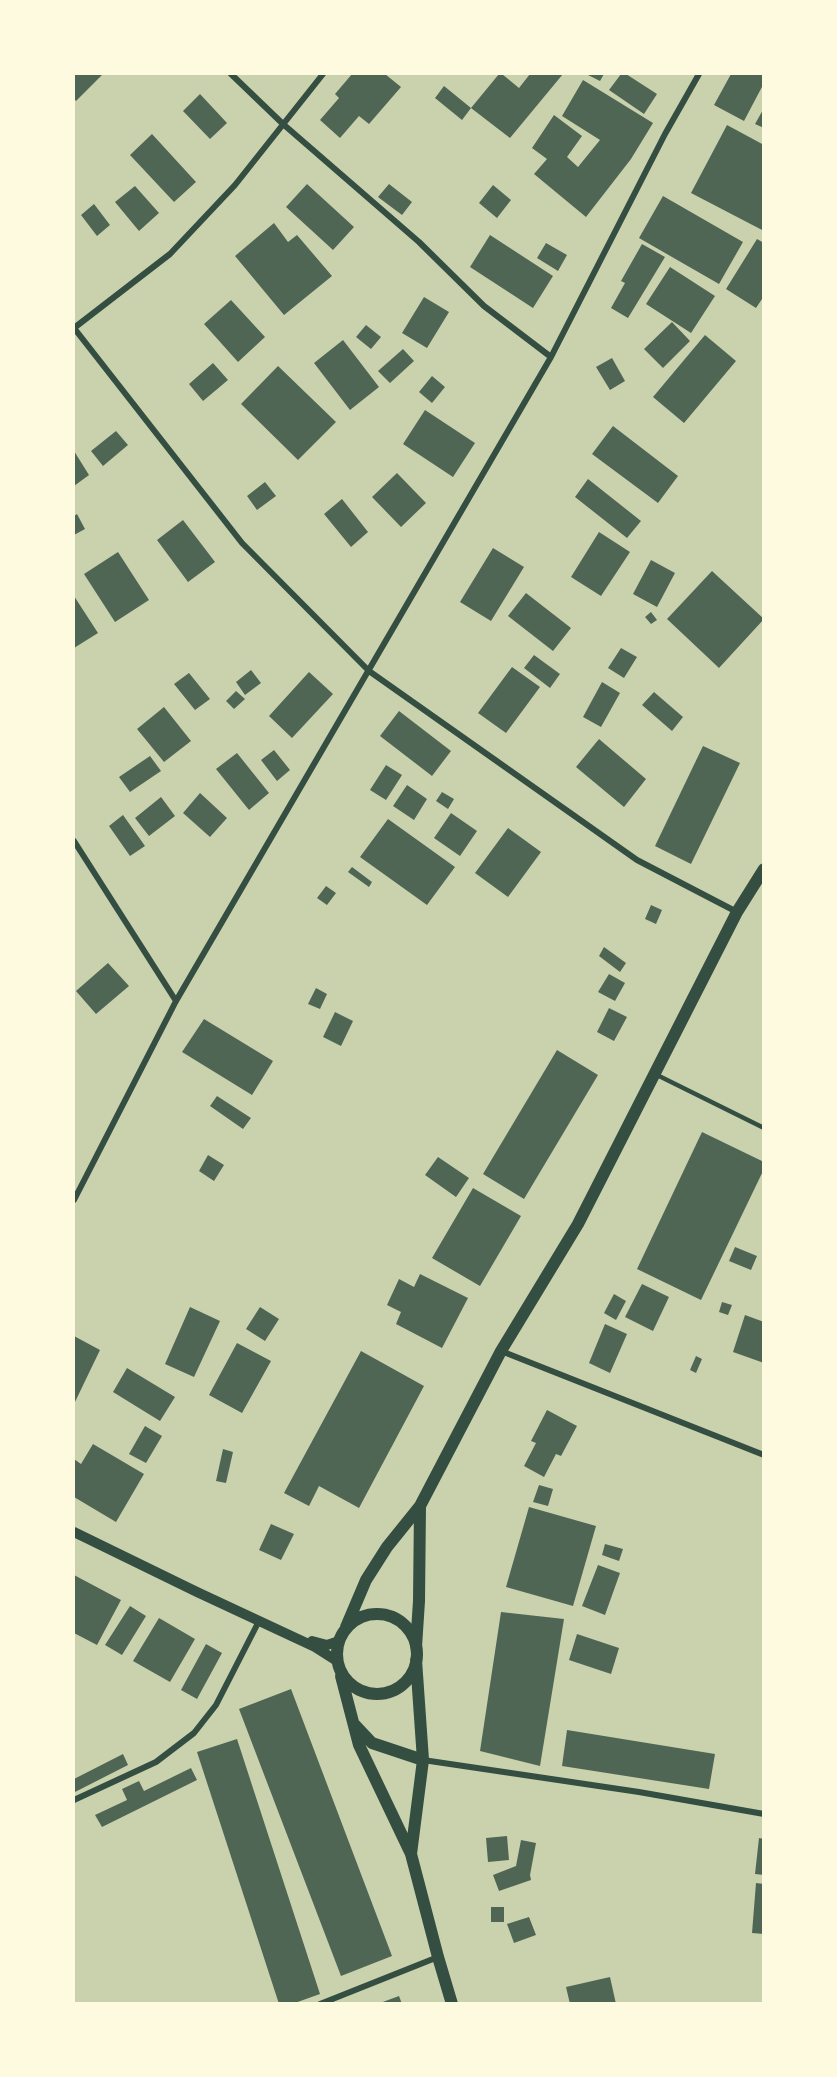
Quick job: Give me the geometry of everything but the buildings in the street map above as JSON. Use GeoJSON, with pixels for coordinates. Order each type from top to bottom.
{"type":"FeatureCollection","features":[{"type":"Feature","properties":{"kind":"main road"},"geometry":{"type":"LineString","coordinates":[[452,2004],[411,1854],[359,1745],[338,1664],[339,1641],[366,1580],[387,1547],[420,1506],[501,1351],[578,1224],[737,912],[764,869]]}},
{"type":"Feature","properties":{"kind":"main road"},"geometry":{"type":"LineString","coordinates":[[411,1854],[423,1760],[416,1654],[420,1506]]}},
{"type":"Feature","properties":{"kind":"main road"},"geometry":{"type":"LineString","coordinates":[[338,1664],[345,1678],[354,1687],[366,1693],[380,1694],[393,1691],[404,1684],[412,1673],[416,1654],[412,1635],[393,1617],[381,1614],[368,1615],[356,1620],[345,1629]]}},
{"type":"Feature","properties":{"kind":"main road"},"geometry":{"type":"LineString","coordinates":[[354,1724],[372,1743],[423,1760]]}},
{"type":"Feature","properties":{"kind":"street"},"geometry":{"type":"LineString","coordinates":[[231,74],[283,124],[419,242],[484,306],[551,357]]}},
{"type":"Feature","properties":{"kind":"street"},"geometry":{"type":"LineString","coordinates":[[323,74],[235,185],[170,254],[74,328],[242,543],[369,671],[637,860],[737,912]]}},
{"type":"Feature","properties":{"kind":"street"},"geometry":{"type":"LineString","coordinates":[[74,1200],[176,1001],[551,357],[665,134],[699,74]]}},
{"type":"Feature","properties":{"kind":"street"},"geometry":{"type":"LineString","coordinates":[[74,841],[176,1001]]}},
{"type":"Feature","properties":{"kind":"street"},"geometry":{"type":"LineString","coordinates":[[501,1351],[764,1455]]}},
{"type":"Feature","properties":{"kind":"street"},"geometry":{"type":"LineString","coordinates":[[74,1532],[315,1647],[338,1664]]}},
{"type":"Feature","properties":{"kind":"street"},"geometry":{"type":"LineString","coordinates":[[74,1800],[156,1762],[194,1733],[216,1705],[260,1621]]}},
{"type":"Feature","properties":{"kind":"street"},"geometry":{"type":"LineString","coordinates":[[286,1633],[318,1644],[327,1645],[339,1641]]}},
{"type":"Feature","properties":{"kind":"street"},"geometry":{"type":"LineString","coordinates":[[423,1760],[639,1792],[764,1814]]}},
{"type":"Feature","properties":{"kind":"street"},"geometry":{"type":"LineString","coordinates":[[320,2004],[438,1957]]}},
{"type":"Feature","properties":{"kind":"lane"},"geometry":{"type":"LineString","coordinates":[[655,1074],[764,1128]]}},
{"type":"Feature","properties":{"kind":"green space"},"geometry":{"type":"Polygon","coordinates":[[[74,74],[763,74],[763,2003],[74,2003],[74,74]]]}}]}
